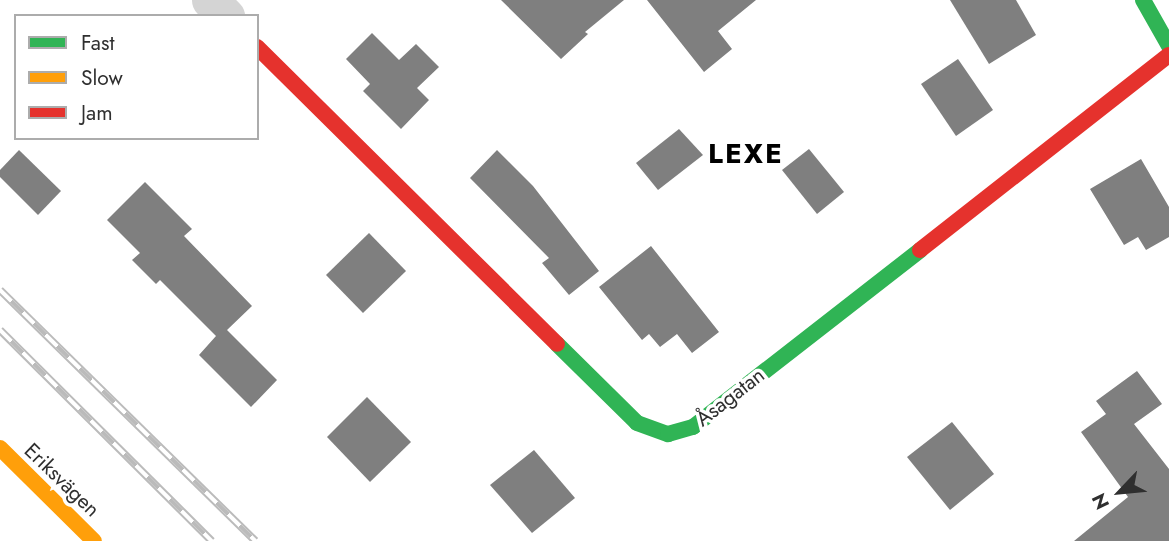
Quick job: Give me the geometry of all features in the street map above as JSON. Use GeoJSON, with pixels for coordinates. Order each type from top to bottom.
{"type":"FeatureCollection","features":[{"type":"Feature","properties":{"kind":"street"},"geometry":{"type":"LineString","coordinates":[[210,0],[224,14]]}},
{"type":"Feature","properties":{"kind":"street"},"geometry":{"type":"LineString","coordinates":[[1143,0],[1169,46]]}},
{"type":"Feature","properties":{"kind":"street","name":"Åsagatan"},"geometry":{"type":"LineString","coordinates":[[259,49],[637,423],[667,434],[693,427],[1169,55]]}},
{"type":"Feature","properties":{"kind":"street","name":"Eriksvägen"},"geometry":{"type":"LineString","coordinates":[[0,449],[94,541]]}},
{"type":"Feature","properties":{"kind":"building"},"geometry":{"type":"Polygon","coordinates":[[[501,0],[624,0],[585,32],[588,34],[561,59],[501,0]]]}},
{"type":"Feature","properties":{"kind":"building"},"geometry":{"type":"Polygon","coordinates":[[[647,0],[756,0],[718,31],[732,49],[704,72],[647,0]]]}},
{"type":"Feature","properties":{"kind":"building"},"geometry":{"type":"Polygon","coordinates":[[[950,0],[1016,0],[1036,35],[989,64],[950,0]]]}},
{"type":"Feature","properties":{"kind":"building"},"geometry":{"type":"Polygon","coordinates":[[[372,33],[399,60],[416,44],[439,67],[417,88],[429,100],[401,129],[363,91],[370,84],[346,59],[372,33]]]}},
{"type":"Feature","properties":{"kind":"building"},"geometry":{"type":"Polygon","coordinates":[[[958,59],[993,110],[956,136],[921,84],[958,59]]]}},
{"type":"Feature","properties":{"kind":"building"},"geometry":{"type":"Polygon","coordinates":[[[679,129],[703,155],[658,190],[636,163],[679,129]]]}},
{"type":"Feature","properties":{"kind":"building"},"geometry":{"type":"Polygon","coordinates":[[[809,149],[844,192],[817,214],[782,170],[809,149]]]}},
{"type":"Feature","properties":{"kind":"building"},"geometry":{"type":"Polygon","coordinates":[[[19,150],[61,191],[38,215],[0,177],[0,170],[19,150]]]}},
{"type":"Feature","properties":{"kind":"building"},"geometry":{"type":"Polygon","coordinates":[[[497,150],[533,186],[599,271],[569,295],[542,263],[549,258],[470,178],[497,150]]]}},
{"type":"Feature","properties":{"kind":"building"},"geometry":{"type":"Polygon","coordinates":[[[1141,159],[1169,207],[1169,237],[1146,250],[1138,237],[1124,245],[1090,189],[1141,159]]]}},
{"type":"Feature","properties":{"kind":"building"},"geometry":{"type":"Polygon","coordinates":[[[145,182],[192,229],[184,236],[252,306],[227,330],[277,380],[251,407],[199,355],[216,336],[160,280],[156,284],[132,260],[140,253],[107,220],[145,182]]]}},
{"type":"Feature","properties":{"kind":"building"},"geometry":{"type":"Polygon","coordinates":[[[369,233],[406,271],[363,313],[326,275],[369,233]]]}},
{"type":"Feature","properties":{"kind":"building"},"geometry":{"type":"Polygon","coordinates":[[[651,246],[719,332],[692,353],[677,334],[660,347],[649,334],[642,340],[599,287],[651,246]]]}},
{"type":"Feature","properties":{"kind":"building"},"geometry":{"type":"Polygon","coordinates":[[[1137,371],[1162,404],[1134,424],[1169,469],[1169,541],[1074,541],[1128,497],[1081,432],[1106,414],[1096,401],[1137,371]]]}},
{"type":"Feature","properties":{"kind":"building"},"geometry":{"type":"Polygon","coordinates":[[[367,397],[411,442],[370,482],[327,437],[367,397]]]}},
{"type":"Feature","properties":{"kind":"building"},"geometry":{"type":"Polygon","coordinates":[[[952,422],[994,474],[950,510],[907,457],[952,422]]]}},
{"type":"Feature","properties":{"kind":"building"},"geometry":{"type":"Polygon","coordinates":[[[534,450],[575,498],[532,533],[490,485],[534,450]]]}},
{"type":"Feature","properties":{"kind":"railway"},"geometry":{"type":"LineString","coordinates":[[0,290],[255,541]]}},
{"type":"Feature","properties":{"kind":"railway"},"geometry":{"type":"LineString","coordinates":[[0,330],[212,541]]}},
{"type":"Feature","properties":{"kind":"traffic: fast"},"geometry":{"type":"LineString","coordinates":[[1143,0],[1169,46]]}},
{"type":"Feature","properties":{"kind":"traffic: fast"},"geometry":{"type":"LineString","coordinates":[[557,344],[637,423],[668,434],[693,427],[920,250]]}},
{"type":"Feature","properties":{"kind":"traffic: slow"},"geometry":{"type":"LineString","coordinates":[[0,448],[94,541]]}},
{"type":"Feature","properties":{"kind":"traffic: jam"},"geometry":{"type":"LineString","coordinates":[[259,49],[557,344]]}},
{"type":"Feature","properties":{"kind":"traffic: jam"},"geometry":{"type":"LineString","coordinates":[[920,250],[1169,55]]}},
{"type":"Feature","properties":{"kind":"district","name":"LEXE"},"geometry":{"type":"Point","coordinates":[746,154]}}]}
